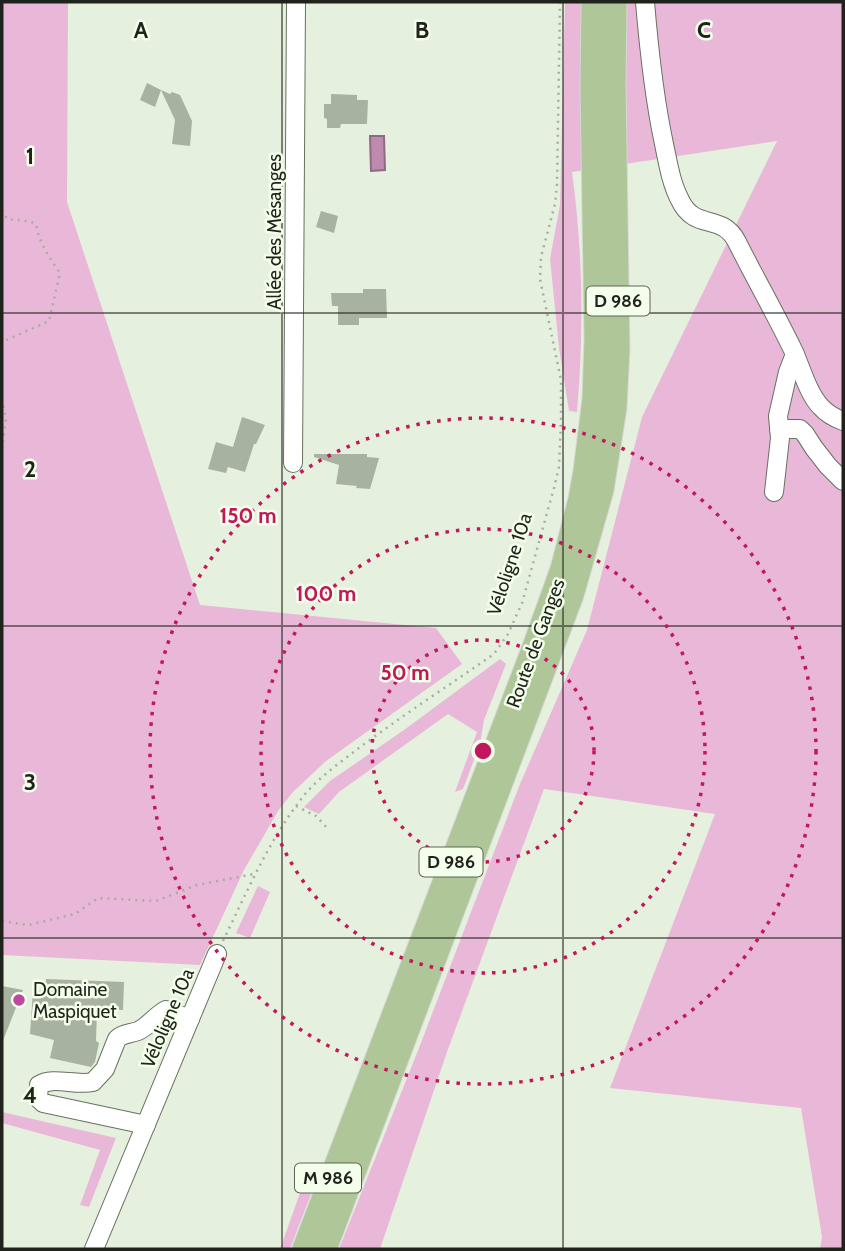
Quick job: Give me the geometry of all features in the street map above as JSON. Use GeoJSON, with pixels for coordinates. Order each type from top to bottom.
{"type":"FeatureCollection","features":[{"type":"Feature","properties":{"kind":"main road","name":"Route de Ganges"},"geometry":{"type":"LineString","coordinates":[[304,1249],[553,595],[580,499],[594,399],[596,339],[593,2]]}},
{"type":"Feature","properties":{"kind":"main road","name":"Route de Ganges"},"geometry":{"type":"LineString","coordinates":[[325,1249],[572,595],[602,490],[615,408],[618,349],[615,2]]}},
{"type":"Feature","properties":{"kind":"main road","name":"M 986"},"geometry":{"type":"LineString","coordinates":[[298,1249],[359,1106]]}},
{"type":"Feature","properties":{"kind":"street","name":"Allée des Mésanges"},"geometry":{"type":"LineString","coordinates":[[293,463],[296,2]]}},
{"type":"Feature","properties":{"kind":"street"},"geometry":{"type":"LineString","coordinates":[[645,2],[659,121],[671,176],[680,201],[695,218],[723,225],[729,230],[820,406],[833,417],[843,421]]}},
{"type":"Feature","properties":{"kind":"street"},"geometry":{"type":"LineString","coordinates":[[774,492],[778,416],[795,354]]}},
{"type":"Feature","properties":{"kind":"street"},"geometry":{"type":"LineString","coordinates":[[779,429],[800,429],[843,481]]}},
{"type":"Feature","properties":{"kind":"street","name":"Véloligne 10a"},"geometry":{"type":"LineString","coordinates":[[94,1249],[217,954]]}},
{"type":"Feature","properties":{"kind":"street"},"geometry":{"type":"LineString","coordinates":[[146,1125],[43,1103],[38,1098],[39,1084],[50,1080],[74,1084],[93,1082],[104,1069],[120,1035],[141,1030],[166,1010],[190,1019]]}},
{"type":"Feature","properties":{"kind":"path","name":"Véloligne 10a"},"geometry":{"type":"LineString","coordinates":[[217,954],[280,830],[308,792],[372,738],[494,654],[508,634],[522,603],[559,467],[561,380],[540,279],[541,257],[555,204],[557,184],[560,2]]}},
{"type":"Feature","properties":{"kind":"path"},"geometry":{"type":"LineString","coordinates":[[2,210],[7,219],[28,220],[36,224],[38,237],[60,273],[49,321],[2,342]]}},
{"type":"Feature","properties":{"kind":"path"},"geometry":{"type":"LineString","coordinates":[[2,399],[6,419],[2,448]]}},
{"type":"Feature","properties":{"kind":"path"},"geometry":{"type":"LineString","coordinates":[[296,806],[316,816],[329,830]]}},
{"type":"Feature","properties":{"kind":"path"},"geometry":{"type":"LineString","coordinates":[[2,921],[28,925],[75,914],[98,898],[156,901],[197,885],[256,874]]}},
{"type":"Feature","properties":{"kind":"shaded area"},"geometry":{"type":"Polygon","coordinates":[[[2,2],[68,2],[67,202],[200,605],[436,628],[462,664],[326,761],[293,792],[278,811],[244,870],[200,965],[2,955],[2,2]]]}},
{"type":"Feature","properties":{"kind":"shaded area"},"geometry":{"type":"Polygon","coordinates":[[[565,2],[843,2],[843,1249],[820,1249],[822,1237],[801,1108],[610,1088],[715,814],[544,789],[447,1052],[380,1249],[339,1249],[520,784],[587,630],[642,417],[777,141],[572,172],[580,262],[581,352],[577,412],[569,411],[559,348],[550,259],[560,205],[565,2]]]}},
{"type":"Feature","properties":{"kind":"shaded area"},"geometry":{"type":"Polygon","coordinates":[[[370,136],[384,136],[385,170],[371,171],[370,136]]]}},
{"type":"Feature","properties":{"kind":"shaded area"},"geometry":{"type":"Polygon","coordinates":[[[500,659],[506,664],[484,720],[480,744],[463,789],[455,792],[477,732],[448,714],[339,792],[319,814],[304,807],[330,781],[500,659]]]}},
{"type":"Feature","properties":{"kind":"shaded area"},"geometry":{"type":"Polygon","coordinates":[[[258,886],[270,892],[250,938],[236,933],[258,886]]]}},
{"type":"Feature","properties":{"kind":"shaded area"},"geometry":{"type":"Polygon","coordinates":[[[2,1112],[116,1138],[89,1207],[80,1205],[100,1150],[2,1123],[2,1112]]]}},
{"type":"Feature","properties":{"kind":"shaded area"},"geometry":{"type":"Polygon","coordinates":[[[310,1165],[315,1174],[314,1186],[290,1249],[280,1249],[310,1165]]]}},
{"type":"Feature","properties":{"kind":"building"},"geometry":{"type":"Polygon","coordinates":[[[147,83],[161,90],[155,107],[140,100],[147,83]]]}},
{"type":"Feature","properties":{"kind":"building"},"geometry":{"type":"Polygon","coordinates":[[[161,90],[180,95],[192,121],[190,146],[172,144],[175,120],[161,90]]]}},
{"type":"Feature","properties":{"kind":"building"},"geometry":{"type":"Polygon","coordinates":[[[331,94],[357,95],[357,100],[368,100],[367,124],[341,124],[340,128],[327,128],[324,104],[331,104],[331,94]]]}},
{"type":"Feature","properties":{"kind":"building"},"geometry":{"type":"Polygon","coordinates":[[[321,211],[338,216],[334,233],[316,227],[321,211]]]}},
{"type":"Feature","properties":{"kind":"building"},"geometry":{"type":"Polygon","coordinates":[[[363,289],[386,289],[387,318],[359,318],[359,325],[338,325],[338,306],[332,306],[331,293],[363,293],[363,289]]]}},
{"type":"Feature","properties":{"kind":"building"},"geometry":{"type":"Polygon","coordinates":[[[242,417],[265,425],[254,444],[245,472],[228,467],[226,473],[208,469],[216,442],[233,447],[242,417]]]}},
{"type":"Feature","properties":{"kind":"building"},"geometry":{"type":"Polygon","coordinates":[[[314,454],[367,454],[367,457],[379,458],[370,489],[336,484],[339,465],[314,457],[314,454]]]}},
{"type":"Feature","properties":{"kind":"building"},"geometry":{"type":"Polygon","coordinates":[[[46,979],[124,982],[123,1010],[97,1009],[96,1041],[99,1043],[95,1062],[91,1067],[50,1058],[54,1040],[30,1034],[33,991],[45,992],[46,979]]]}},
{"type":"Feature","properties":{"kind":"building"},"geometry":{"type":"Polygon","coordinates":[[[2,986],[23,990],[2,1043],[2,986]]]}},
{"type":"Feature","properties":{"kind":"place","name":"Domaine Maspiquet"},"geometry":{"type":"Point","coordinates":[19,1000]}}]}
